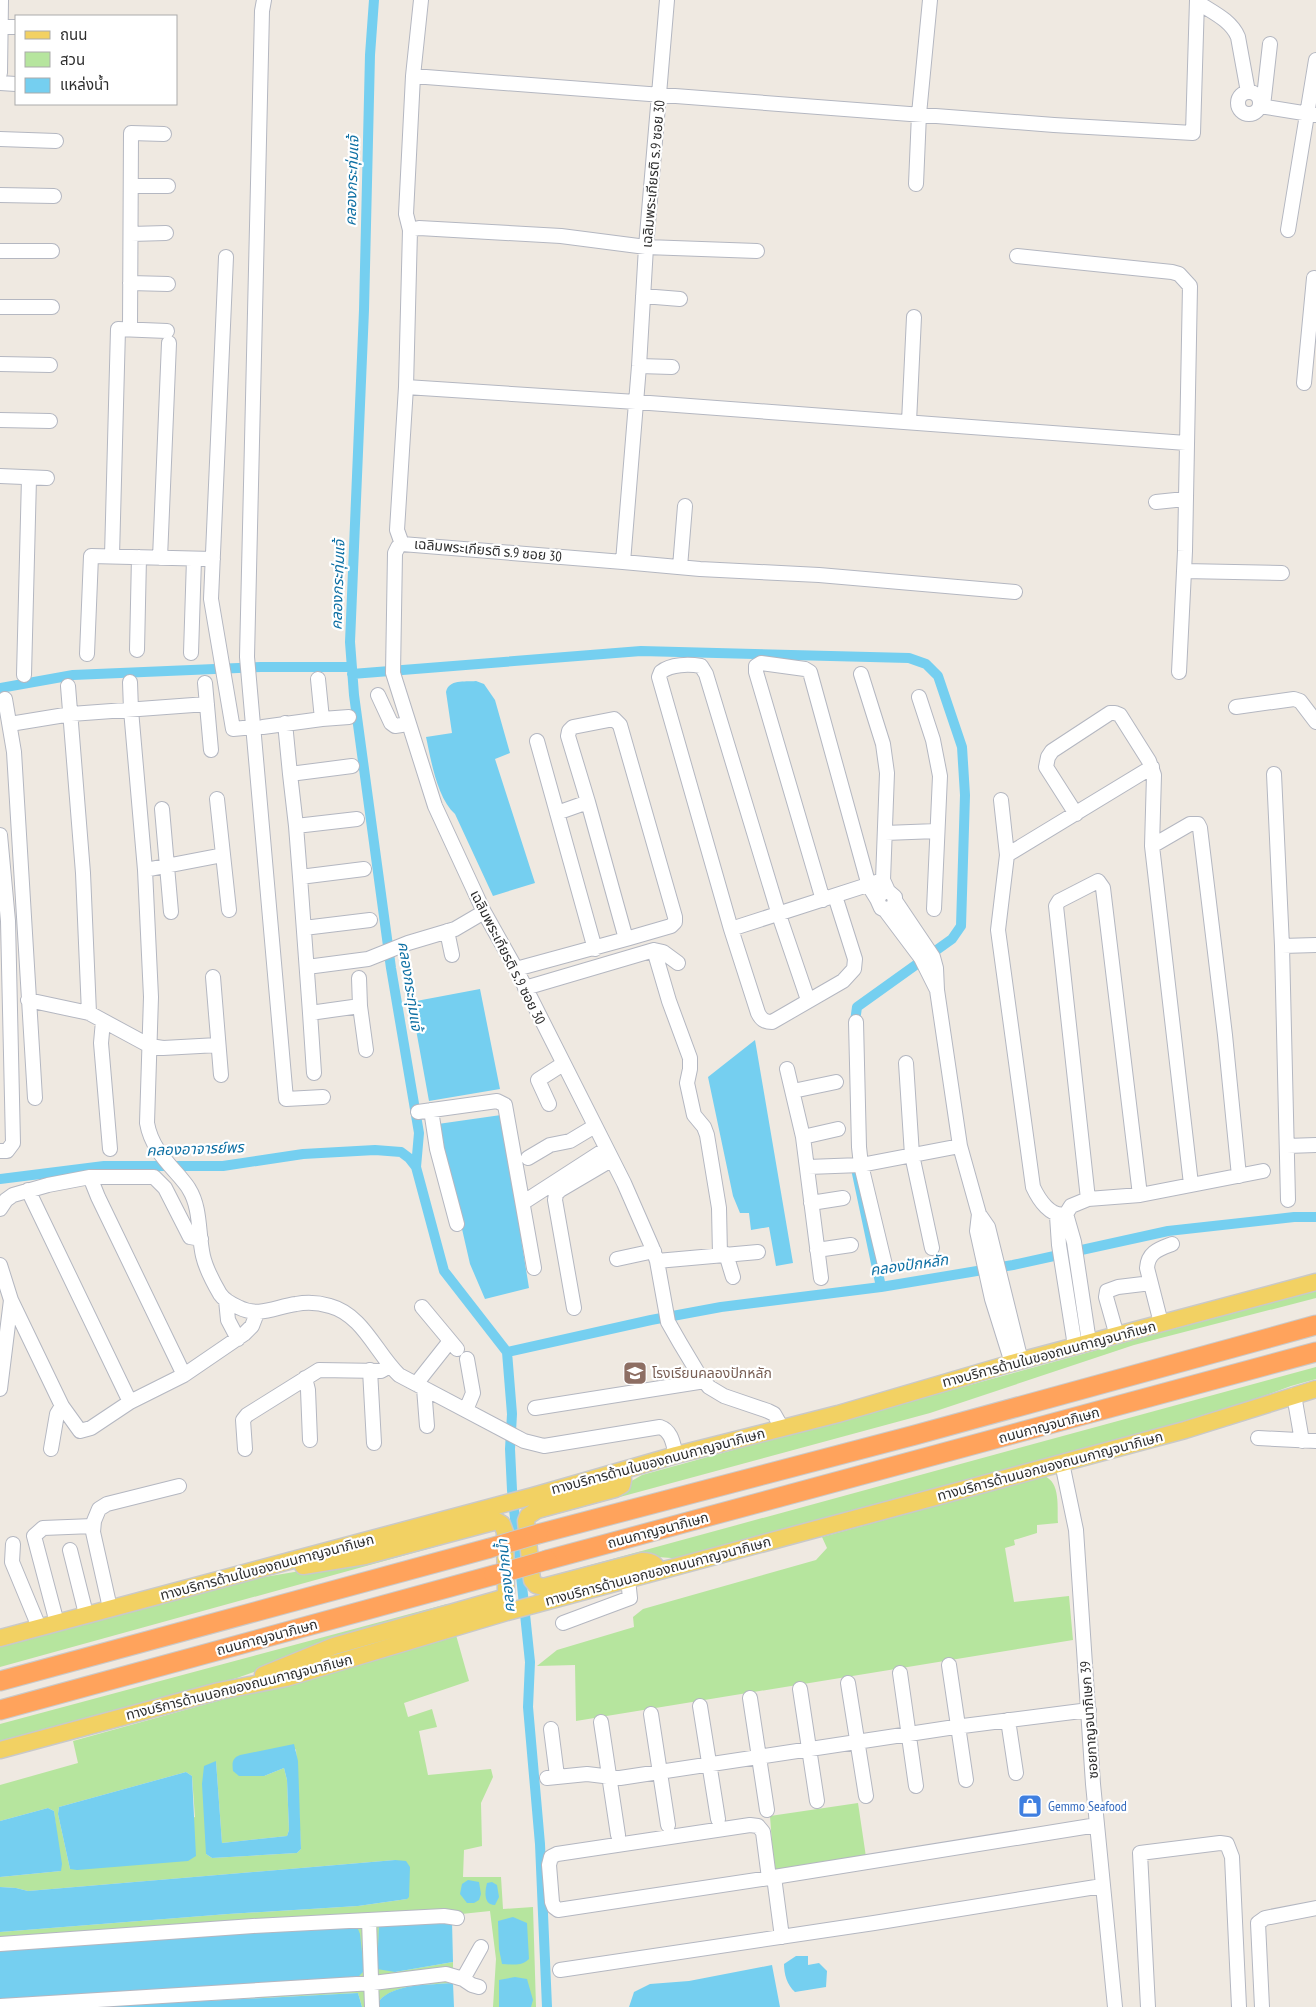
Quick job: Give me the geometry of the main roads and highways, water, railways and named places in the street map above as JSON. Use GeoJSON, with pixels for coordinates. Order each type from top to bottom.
{"type":"FeatureCollection","features":[{"type":"Feature","properties":{"kind":"highway","name":"ถนนกาญจนาภิเษก"},"geometry":{"type":"LineString","coordinates":[[0,1681],[538,1534],[914,1435],[1316,1324]]}},
{"type":"Feature","properties":{"kind":"highway","name":"ถนนกาญจนาภิเษก"},"geometry":{"type":"LineString","coordinates":[[0,1710],[1316,1352]]}},
{"type":"Feature","properties":{"kind":"main road","name":"ทางบริการด้านในของถนนกาญจนาภิเษก"},"geometry":{"type":"LineString","coordinates":[[0,1638],[533,1496],[676,1455],[838,1414],[1016,1362],[1316,1282]]}},
{"type":"Feature","properties":{"kind":"main road","name":"ทางบริการด้านนอกของถนนกาญจนาภิเษก"},"geometry":{"type":"LineString","coordinates":[[0,1750],[219,1691],[278,1680],[340,1663],[507,1612],[1185,1430],[1316,1389]]}},
{"type":"Feature","properties":{"kind":"main road"},"geometry":{"type":"LineString","coordinates":[[622,1471],[622,1485],[615,1489],[537,1510],[528,1516],[526,1521],[532,1580],[536,1585],[543,1587],[642,1561],[654,1563],[658,1571]]}},
{"type":"Feature","properties":{"kind":"main road"},"geometry":{"type":"LineString","coordinates":[[219,1691],[311,1657],[334,1646],[503,1598],[506,1586],[504,1532],[502,1524],[497,1521],[365,1556],[242,1574]]}},
{"type":"Feature","properties":{"kind":"main road"},"geometry":{"type":"LineString","coordinates":[[334,1646],[328,1651],[327,1655],[330,1660],[340,1663]]}},
{"type":"Feature","properties":{"kind":"water"},"geometry":{"type":"Polygon","coordinates":[[[476,681],[484,684],[495,700],[510,753],[495,759],[535,883],[493,896],[455,814],[439,789],[426,737],[452,733],[446,692],[450,685],[458,682],[476,681]]]}},
{"type":"Feature","properties":{"kind":"water"},"geometry":{"type":"Polygon","coordinates":[[[480,989],[500,1089],[429,1101],[411,1002],[480,989]]]}},
{"type":"Feature","properties":{"kind":"water"},"geometry":{"type":"Polygon","coordinates":[[[755,1040],[793,1263],[776,1266],[769,1227],[751,1230],[749,1213],[740,1213],[733,1196],[708,1077],[755,1040]]]}},
{"type":"Feature","properties":{"kind":"water"},"geometry":{"type":"Polygon","coordinates":[[[501,1115],[525,1235],[521,1238],[529,1288],[485,1299],[470,1264],[438,1124],[501,1115]]]}},
{"type":"Feature","properties":{"kind":"water"},"geometry":{"type":"Polygon","coordinates":[[[294,1744],[298,1761],[301,1849],[297,1853],[212,1858],[206,1854],[202,1784],[204,1766],[216,1761],[222,1843],[287,1836],[289,1830],[287,1780],[284,1768],[264,1776],[239,1776],[233,1771],[233,1763],[234,1759],[240,1755],[294,1744]]]}},
{"type":"Feature","properties":{"kind":"water"},"geometry":{"type":"Polygon","coordinates":[[[186,1772],[192,1776],[196,1856],[188,1861],[70,1869],[58,1814],[59,1807],[186,1772]]]}},
{"type":"Feature","properties":{"kind":"water"},"geometry":{"type":"Polygon","coordinates":[[[48,1808],[54,1811],[62,1864],[61,1871],[0,1877],[0,1821],[48,1808]]]}},
{"type":"Feature","properties":{"kind":"water"},"geometry":{"type":"Polygon","coordinates":[[[395,1860],[406,1861],[410,1867],[409,1897],[407,1899],[358,1906],[0,1932],[0,1887],[28,1891],[395,1860]]]}},
{"type":"Feature","properties":{"kind":"water"},"geometry":{"type":"Polygon","coordinates":[[[468,1880],[479,1882],[481,1894],[479,1900],[474,1903],[467,1903],[460,1894],[462,1884],[468,1880]]]}},
{"type":"Feature","properties":{"kind":"water"},"geometry":{"type":"Polygon","coordinates":[[[492,1882],[497,1885],[499,1897],[495,1905],[488,1903],[486,1897],[487,1883],[492,1882]]]}},
{"type":"Feature","properties":{"kind":"water"},"geometry":{"type":"Polygon","coordinates":[[[513,1917],[527,1923],[529,1959],[520,1964],[502,1964],[499,1949],[498,1921],[513,1917]]]}},
{"type":"Feature","properties":{"kind":"water"},"geometry":{"type":"Polygon","coordinates":[[[452,1921],[453,1962],[395,1972],[377,1969],[379,1926],[452,1921]]]}},
{"type":"Feature","properties":{"kind":"water"},"geometry":{"type":"Polygon","coordinates":[[[356,1924],[360,1934],[364,1971],[356,1979],[0,2000],[0,1950],[356,1924]]]}},
{"type":"Feature","properties":{"kind":"water"},"geometry":{"type":"Polygon","coordinates":[[[796,1956],[808,1956],[808,1965],[819,1963],[827,1971],[826,1987],[795,1992],[792,1989],[786,1979],[784,1964],[796,1956]]]}},
{"type":"Feature","properties":{"kind":"water"},"geometry":{"type":"Polygon","coordinates":[[[772,1965],[780,2007],[629,2007],[634,1992],[650,1984],[689,1981],[772,1965]]]}},
{"type":"Feature","properties":{"kind":"water"},"geometry":{"type":"Polygon","coordinates":[[[515,1977],[527,1979],[533,2000],[531,2007],[499,2007],[499,1980],[515,1977]]]}},
{"type":"Feature","properties":{"kind":"water"},"geometry":{"type":"Polygon","coordinates":[[[453,1983],[454,2007],[379,2007],[379,2001],[386,1995],[403,1988],[453,1983]]]}},
{"type":"Feature","properties":{"kind":"water"},"geometry":{"type":"Polygon","coordinates":[[[358,1993],[362,2007],[92,2007],[358,1993]]]}},
{"type":"Feature","properties":{"kind":"waterway","name":"คลองกระทุ่มแจ้"},"geometry":{"type":"LineString","coordinates":[[374,0],[370,55],[364,310],[350,642],[354,695],[391,968],[419,1133],[416,1167]]}},
{"type":"Feature","properties":{"kind":"waterway"},"geometry":{"type":"LineString","coordinates":[[352,674],[641,651],[909,658],[926,664],[938,676],[962,747],[965,795],[961,926],[952,939],[857,1007],[854,1029]]}},
{"type":"Feature","properties":{"kind":"waterway"},"geometry":{"type":"LineString","coordinates":[[0,688],[73,675],[261,667],[352,667]]}},
{"type":"Feature","properties":{"kind":"waterway","name":"คลองปากน้ำ"},"geometry":{"type":"LineString","coordinates":[[0,1179],[104,1166],[223,1166],[303,1154],[375,1150],[401,1152],[416,1167],[444,1271],[507,1352],[512,1414],[510,1449],[512,1490],[530,1662],[528,1707],[540,1844],[547,2007]]}},
{"type":"Feature","properties":{"kind":"waterway"},"geometry":{"type":"LineString","coordinates":[[855,1164],[881,1287]]}},
{"type":"Feature","properties":{"kind":"waterway","name":"คลองปักหลัก"},"geometry":{"type":"LineString","coordinates":[[507,1352],[651,1320],[721,1307],[881,1287],[1013,1265],[1168,1231],[1294,1217],[1316,1217]]}},
{"type":"Feature","properties":{"kind":"place","name":"โรงเรียนคลองปักหลัก"},"geometry":{"type":"Point","coordinates":[635,1373]}},
{"type":"Feature","properties":{"kind":"place","name":"Gemmo Seafood"},"geometry":{"type":"Point","coordinates":[1030,1806]}},
{"type":"Feature","properties":{"kind":"water label","name":"คลองอาจารย์พร"},"geometry":{"type":"Point","coordinates":[195,1149]}}]}
